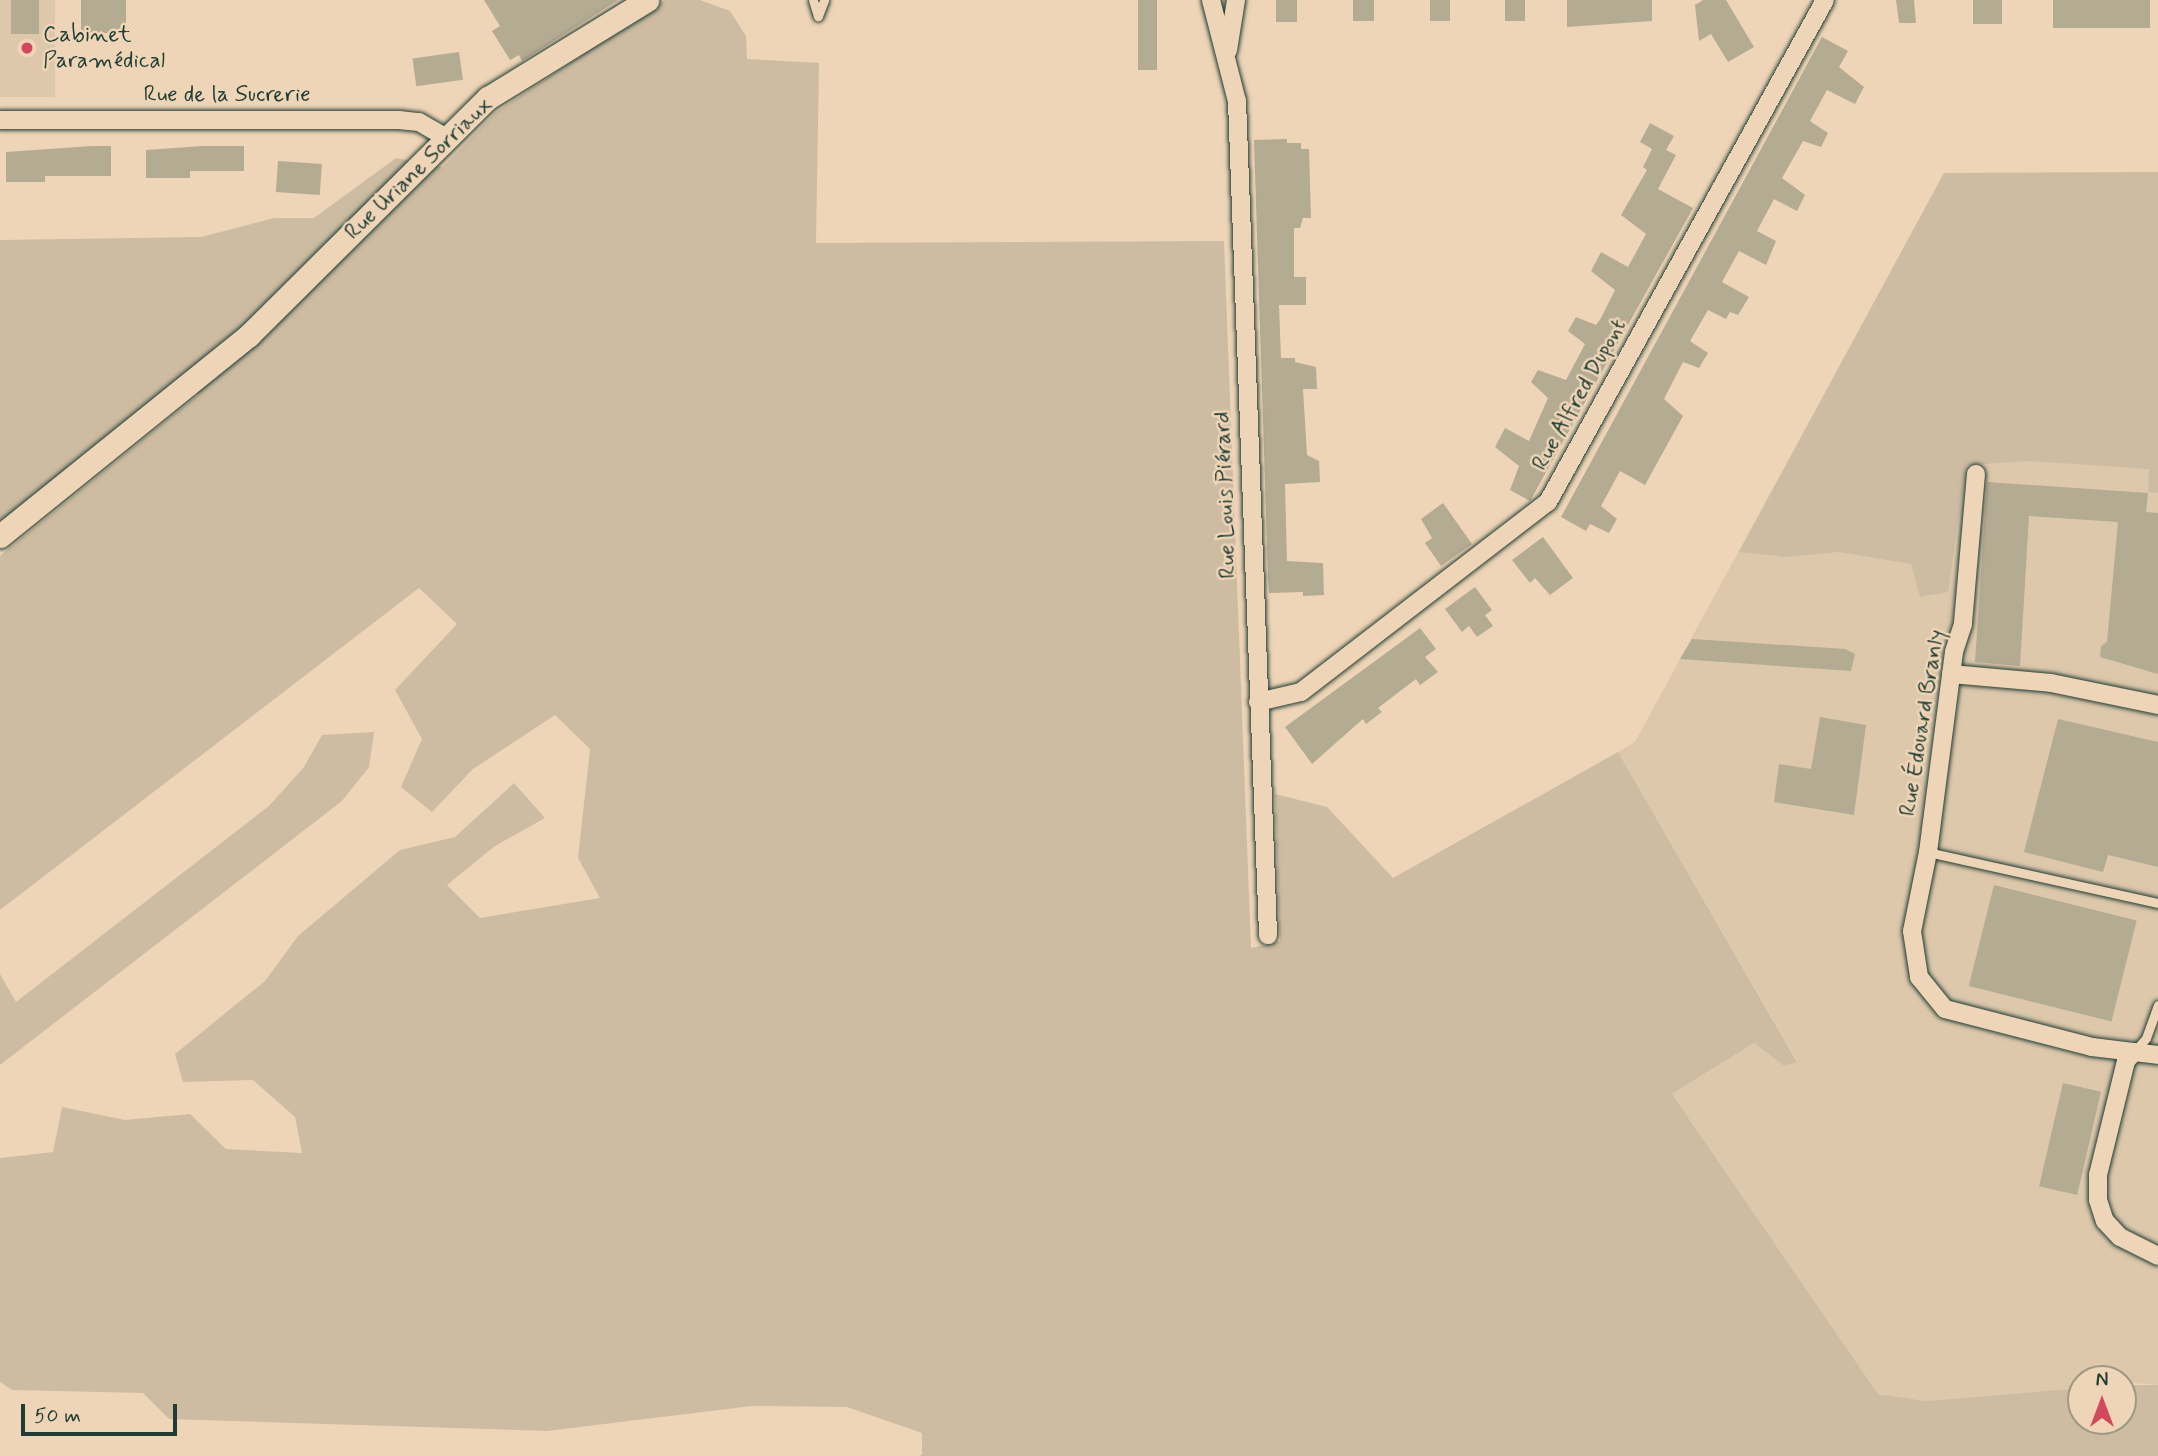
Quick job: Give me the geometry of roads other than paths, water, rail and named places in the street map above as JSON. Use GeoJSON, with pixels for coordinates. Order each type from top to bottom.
{"type":"FeatureCollection","features":[{"type":"Feature","properties":{"kind":"street","name":"Rue Louis Piérard"},"geometry":{"type":"LineString","coordinates":[[1211,0],[1227,53],[1237,101],[1268,935]]}},
{"type":"Feature","properties":{"kind":"street","name":"Rue Louis Piérard"},"geometry":{"type":"LineString","coordinates":[[1227,53],[1236,0]]}},
{"type":"Feature","properties":{"kind":"street","name":"Rue Alfred Dupont"},"geometry":{"type":"LineString","coordinates":[[1258,702],[1301,692],[1548,502],[1825,0]]}},
{"type":"Feature","properties":{"kind":"street","name":"Rue Uriane Sorriaux"},"geometry":{"type":"LineString","coordinates":[[0,536],[249,335],[488,98],[643,1]]}},
{"type":"Feature","properties":{"kind":"street","name":"Rue de la Sucrerie"},"geometry":{"type":"LineString","coordinates":[[0,120],[399,120],[419,122],[448,139]]}},
{"type":"Feature","properties":{"kind":"street","name":"Rue Édouard Branly"},"geometry":{"type":"LineString","coordinates":[[1976,474],[1963,624],[1951,674],[1928,852],[1912,931],[1919,977],[1945,1009],[1998,1026],[2134,1052]]}},
{"type":"Feature","properties":{"kind":"street"},"geometry":{"type":"LineString","coordinates":[[1951,674],[2051,683],[2158,705]]}},
{"type":"Feature","properties":{"kind":"street"},"geometry":{"type":"LineString","coordinates":[[2158,1055],[2134,1052],[2126,1061],[2101,1162],[2098,1200],[2105,1221],[2120,1237],[2158,1256]]}},
{"type":"Feature","properties":{"kind":"lane"},"geometry":{"type":"LineString","coordinates":[[813,0],[818,16],[824,0]]}},
{"type":"Feature","properties":{"kind":"lane"},"geometry":{"type":"LineString","coordinates":[[1928,852],[2158,903]]}},
{"type":"Feature","properties":{"kind":"lane"},"geometry":{"type":"LineString","coordinates":[[2134,1052],[2146,1038],[2158,1005]]}},
{"type":"Feature","properties":{"kind":"place","name":"Cabinet Paramédical"},"geometry":{"type":"Point","coordinates":[27,48]}}]}
